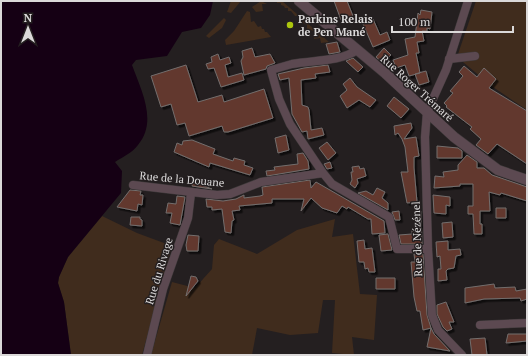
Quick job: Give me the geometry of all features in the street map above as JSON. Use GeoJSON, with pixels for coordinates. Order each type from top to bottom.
{"type":"FeatureCollection","features":[{"type":"Feature","properties":{"kind":"street","name":"Rue Roger Trémaré"},"geometry":{"type":"LineString","coordinates":[[299,1],[357,50],[454,137],[498,170],[527,180]]}},
{"type":"Feature","properties":{"kind":"street"},"geometry":{"type":"LineString","coordinates":[[427,112],[446,70],[468,1]]}},
{"type":"Feature","properties":{"kind":"street"},"geometry":{"type":"LineString","coordinates":[[357,50],[352,54],[291,64],[271,70],[279,99],[290,124],[332,184],[389,217],[397,249],[428,249]]}},
{"type":"Feature","properties":{"kind":"street"},"geometry":{"type":"LineString","coordinates":[[449,59],[475,56]]}},
{"type":"Feature","properties":{"kind":"street","name":"Rue de Nézénel"},"geometry":{"type":"LineString","coordinates":[[427,112],[428,249],[432,315],[438,330],[462,355]]}},
{"type":"Feature","properties":{"kind":"street","name":"Rue de la Douane"},"geometry":{"type":"LineString","coordinates":[[133,185],[217,195],[230,194],[261,182],[323,173]]}},
{"type":"Feature","properties":{"kind":"street","name":"Rue du Rivage"},"geometry":{"type":"LineString","coordinates":[[146,355],[163,290],[188,218],[192,193]]}},
{"type":"Feature","properties":{"kind":"street"},"geometry":{"type":"LineString","coordinates":[[480,325],[527,323]]}},
{"type":"Feature","properties":{"kind":"shaded area"},"geometry":{"type":"Polygon","coordinates":[[[1,1],[213,1],[210,15],[201,28],[182,32],[167,56],[136,60],[132,65],[146,105],[147,126],[144,136],[133,150],[115,162],[122,171],[121,193],[68,257],[59,277],[58,283],[64,302],[71,355],[1,355],[1,1]]]}},
{"type":"Feature","properties":{"kind":"shaded area"},"geometry":{"type":"Polygon","coordinates":[[[231,1],[241,1],[231,13],[227,12],[231,1]]]}},
{"type":"Feature","properties":{"kind":"shaded area"},"geometry":{"type":"Polygon","coordinates":[[[261,1],[267,4],[262,4],[263,11],[256,12],[252,7],[261,1]]]}},
{"type":"Feature","properties":{"kind":"shaded area"},"geometry":{"type":"Polygon","coordinates":[[[277,1],[282,1],[329,42],[321,43],[320,38],[314,39],[314,31],[307,29],[307,25],[301,22],[301,19],[298,19],[298,16],[295,16],[291,11],[288,11],[288,8],[285,8],[281,5],[281,3],[277,3],[277,1]]]}},
{"type":"Feature","properties":{"kind":"shaded area"},"geometry":{"type":"Polygon","coordinates":[[[476,1],[527,1],[527,110],[493,87],[457,57],[476,1]]]}},
{"type":"Feature","properties":{"kind":"shaded area"},"geometry":{"type":"Polygon","coordinates":[[[247,11],[250,12],[251,22],[254,21],[258,27],[261,26],[262,29],[264,29],[265,32],[267,32],[271,37],[226,45],[225,40],[234,31],[247,11]]]}},
{"type":"Feature","properties":{"kind":"shaded area"},"geometry":{"type":"Polygon","coordinates":[[[224,18],[226,20],[222,28],[209,38],[206,36],[224,18]]]}},
{"type":"Feature","properties":{"kind":"shaded area"},"geometry":{"type":"Polygon","coordinates":[[[102,216],[137,233],[172,246],[142,355],[71,355],[64,302],[58,283],[59,277],[68,257],[102,216]]]}},
{"type":"Feature","properties":{"kind":"shaded area"},"geometry":{"type":"Polygon","coordinates":[[[335,219],[332,237],[353,234],[360,294],[377,295],[374,340],[352,337],[354,355],[332,353],[335,300],[323,300],[318,333],[290,335],[257,328],[252,355],[151,355],[172,282],[195,288],[212,269],[214,245],[219,239],[257,254],[297,230],[335,219]]]}},
{"type":"Feature","properties":{"kind":"building"},"geometry":{"type":"Polygon","coordinates":[[[334,1],[347,1],[353,16],[341,20],[334,1]]]}},
{"type":"Feature","properties":{"kind":"building"},"geometry":{"type":"Polygon","coordinates":[[[421,10],[432,12],[430,29],[427,28],[427,31],[422,31],[424,41],[417,42],[419,53],[416,53],[420,73],[409,76],[405,65],[396,68],[393,60],[408,55],[405,39],[415,37],[418,13],[420,15],[421,10]]]}},
{"type":"Feature","properties":{"kind":"building"},"geometry":{"type":"Polygon","coordinates":[[[373,19],[380,35],[387,32],[390,40],[373,47],[363,24],[373,19]]]}},
{"type":"Feature","properties":{"kind":"building"},"geometry":{"type":"Polygon","coordinates":[[[337,42],[340,52],[329,54],[326,44],[337,42]]]}},
{"type":"Feature","properties":{"kind":"building"},"geometry":{"type":"Polygon","coordinates":[[[252,48],[255,57],[270,54],[275,63],[267,66],[266,69],[244,75],[241,61],[243,57],[242,51],[252,48]]]}},
{"type":"Feature","properties":{"kind":"building"},"geometry":{"type":"Polygon","coordinates":[[[384,48],[391,55],[383,63],[376,57],[384,48]]]}},
{"type":"Feature","properties":{"kind":"building"},"geometry":{"type":"Polygon","coordinates":[[[218,54],[220,60],[229,57],[231,63],[225,65],[228,77],[242,73],[244,80],[221,87],[214,68],[208,69],[206,64],[212,62],[211,57],[218,54]]]}},
{"type":"Feature","properties":{"kind":"building"},"geometry":{"type":"Polygon","coordinates":[[[353,58],[363,67],[358,72],[346,61],[353,58]]]}},
{"type":"Feature","properties":{"kind":"building"},"geometry":{"type":"Polygon","coordinates":[[[186,65],[198,102],[222,95],[224,102],[264,89],[273,118],[228,132],[224,132],[222,126],[189,136],[185,123],[177,125],[171,104],[161,107],[151,76],[186,65]]]}},
{"type":"Feature","properties":{"kind":"building"},"geometry":{"type":"Polygon","coordinates":[[[328,65],[330,72],[315,74],[316,78],[301,80],[302,105],[308,107],[311,130],[322,128],[324,135],[308,139],[307,131],[302,132],[292,114],[289,78],[280,80],[278,74],[304,68],[328,65]]]}},
{"type":"Feature","properties":{"kind":"building"},"geometry":{"type":"Polygon","coordinates":[[[464,66],[477,77],[484,68],[496,79],[489,88],[527,111],[527,164],[497,144],[488,154],[476,145],[481,139],[470,129],[472,127],[446,107],[447,106],[444,103],[453,93],[450,91],[463,76],[459,72],[464,66]]]}},
{"type":"Feature","properties":{"kind":"building"},"geometry":{"type":"Polygon","coordinates":[[[426,71],[429,82],[419,85],[415,74],[426,71]]]}},
{"type":"Feature","properties":{"kind":"building"},"geometry":{"type":"Polygon","coordinates":[[[350,78],[357,87],[376,100],[370,107],[359,100],[347,108],[340,96],[347,90],[343,84],[350,78]]]}},
{"type":"Feature","properties":{"kind":"building"},"geometry":{"type":"Polygon","coordinates":[[[394,97],[409,109],[401,118],[387,106],[394,97]]]}},
{"type":"Feature","properties":{"kind":"building"},"geometry":{"type":"Polygon","coordinates":[[[411,123],[412,128],[404,139],[416,137],[419,156],[414,157],[417,202],[407,203],[401,172],[408,172],[405,147],[398,133],[395,135],[394,126],[411,123]]]}},
{"type":"Feature","properties":{"kind":"building"},"geometry":{"type":"Polygon","coordinates":[[[286,135],[289,150],[278,153],[275,138],[286,135]]]}},
{"type":"Feature","properties":{"kind":"building"},"geometry":{"type":"Polygon","coordinates":[[[192,140],[215,149],[213,154],[233,161],[234,158],[245,161],[244,165],[253,168],[250,175],[210,163],[209,167],[174,152],[177,143],[182,145],[183,141],[192,140]]]}},
{"type":"Feature","properties":{"kind":"building"},"geometry":{"type":"Polygon","coordinates":[[[327,142],[336,153],[328,160],[319,148],[327,142]]]}},
{"type":"Feature","properties":{"kind":"building"},"geometry":{"type":"Polygon","coordinates":[[[437,146],[458,148],[462,151],[462,158],[437,158],[437,146]]]}},
{"type":"Feature","properties":{"kind":"building"},"geometry":{"type":"Polygon","coordinates":[[[303,153],[308,161],[309,169],[267,176],[266,171],[275,170],[274,167],[298,164],[297,154],[303,153]]]}},
{"type":"Feature","properties":{"kind":"building"},"geometry":{"type":"Polygon","coordinates":[[[467,155],[477,162],[477,168],[484,168],[492,175],[527,187],[527,201],[501,193],[500,195],[489,192],[490,211],[480,211],[482,234],[474,234],[473,214],[468,214],[468,206],[473,206],[473,184],[460,184],[460,186],[434,188],[435,176],[444,177],[443,172],[458,170],[458,165],[467,155]]]}},
{"type":"Feature","properties":{"kind":"building"},"geometry":{"type":"Polygon","coordinates":[[[330,162],[332,168],[327,169],[324,164],[330,162]]]}},
{"type":"Feature","properties":{"kind":"building"},"geometry":{"type":"Polygon","coordinates":[[[359,166],[360,169],[364,168],[366,176],[357,179],[358,183],[355,188],[350,184],[352,180],[351,172],[353,172],[352,167],[359,166]]]}},
{"type":"Feature","properties":{"kind":"building"},"geometry":{"type":"Polygon","coordinates":[[[310,180],[311,188],[316,182],[384,221],[385,233],[372,234],[371,219],[368,219],[348,207],[347,209],[342,206],[337,213],[322,208],[311,198],[301,211],[304,199],[272,199],[272,203],[239,206],[240,210],[232,211],[234,220],[232,221],[231,233],[225,232],[222,209],[212,210],[212,207],[207,207],[206,199],[223,201],[236,199],[244,195],[244,198],[260,196],[263,195],[262,187],[310,180]]]}},
{"type":"Feature","properties":{"kind":"building"},"geometry":{"type":"Polygon","coordinates":[[[192,183],[196,183],[212,189],[192,186],[192,183]]]}},
{"type":"Feature","properties":{"kind":"building"},"geometry":{"type":"Polygon","coordinates":[[[377,188],[385,192],[382,198],[388,203],[388,210],[358,193],[366,191],[373,195],[377,188]]]}},
{"type":"Feature","properties":{"kind":"building"},"geometry":{"type":"Polygon","coordinates":[[[130,190],[141,191],[140,195],[143,195],[142,205],[138,204],[137,211],[117,207],[130,190]]]}},
{"type":"Feature","properties":{"kind":"building"},"geometry":{"type":"Polygon","coordinates":[[[433,195],[450,197],[450,206],[446,205],[446,214],[434,213],[433,195]]]}},
{"type":"Feature","properties":{"kind":"building"},"geometry":{"type":"Polygon","coordinates":[[[177,196],[185,197],[180,225],[170,223],[172,213],[166,213],[168,203],[176,204],[177,196]]]}},
{"type":"Feature","properties":{"kind":"building"},"geometry":{"type":"Polygon","coordinates":[[[496,208],[506,208],[506,218],[496,218],[496,208]]]}},
{"type":"Feature","properties":{"kind":"building"},"geometry":{"type":"Polygon","coordinates":[[[399,211],[400,220],[395,220],[392,212],[399,211]]]}},
{"type":"Feature","properties":{"kind":"building"},"geometry":{"type":"Polygon","coordinates":[[[415,211],[421,211],[422,244],[401,244],[399,235],[412,234],[412,229],[416,229],[415,211]]]}},
{"type":"Feature","properties":{"kind":"building"},"geometry":{"type":"Polygon","coordinates":[[[131,217],[140,217],[142,220],[142,226],[130,225],[131,217]]]}},
{"type":"Feature","properties":{"kind":"building"},"geometry":{"type":"Polygon","coordinates":[[[452,222],[453,237],[443,238],[442,223],[452,222]]]}},
{"type":"Feature","properties":{"kind":"building"},"geometry":{"type":"Polygon","coordinates":[[[388,234],[392,250],[381,251],[379,235],[388,234]]]}},
{"type":"Feature","properties":{"kind":"building"},"geometry":{"type":"Polygon","coordinates":[[[188,235],[199,236],[198,251],[187,251],[186,245],[188,235]]]}},
{"type":"Feature","properties":{"kind":"building"},"geometry":{"type":"Polygon","coordinates":[[[364,240],[365,249],[372,248],[375,272],[369,272],[368,268],[365,269],[364,262],[359,262],[357,241],[364,240]]]}},
{"type":"Feature","properties":{"kind":"building"},"geometry":{"type":"Polygon","coordinates":[[[448,241],[448,250],[460,249],[461,255],[456,256],[454,268],[446,271],[447,280],[438,281],[438,269],[441,269],[440,256],[437,257],[436,242],[448,241]]]}},
{"type":"Feature","properties":{"kind":"building"},"geometry":{"type":"Polygon","coordinates":[[[414,254],[423,254],[427,315],[431,328],[423,330],[420,311],[417,311],[414,297],[411,262],[415,262],[414,254]]]}},
{"type":"Feature","properties":{"kind":"building"},"geometry":{"type":"Polygon","coordinates":[[[191,276],[196,277],[198,281],[186,296],[191,276]]]}},
{"type":"Feature","properties":{"kind":"building"},"geometry":{"type":"Polygon","coordinates":[[[376,278],[395,278],[395,289],[376,289],[376,278]]]}},
{"type":"Feature","properties":{"kind":"building"},"geometry":{"type":"Polygon","coordinates":[[[494,284],[495,288],[515,287],[516,291],[527,289],[527,299],[521,301],[520,298],[484,299],[465,303],[465,288],[494,284]]]}},
{"type":"Feature","properties":{"kind":"building"},"geometry":{"type":"Polygon","coordinates":[[[446,302],[454,322],[449,322],[452,329],[447,331],[443,327],[437,314],[437,305],[446,302]]]}},
{"type":"Feature","properties":{"kind":"building"},"geometry":{"type":"Polygon","coordinates":[[[431,328],[434,334],[450,351],[427,347],[431,328]]]}},
{"type":"Feature","properties":{"kind":"building"},"geometry":{"type":"Polygon","coordinates":[[[508,334],[527,334],[527,341],[506,343],[508,334]]]}},
{"type":"Feature","properties":{"kind":"building"},"geometry":{"type":"Polygon","coordinates":[[[485,338],[487,355],[472,355],[470,339],[485,338]]]}},
{"type":"Feature","properties":{"kind":"place","name":"Parkins Relais de Pen Mané"},"geometry":{"type":"Point","coordinates":[290,25]}}]}
